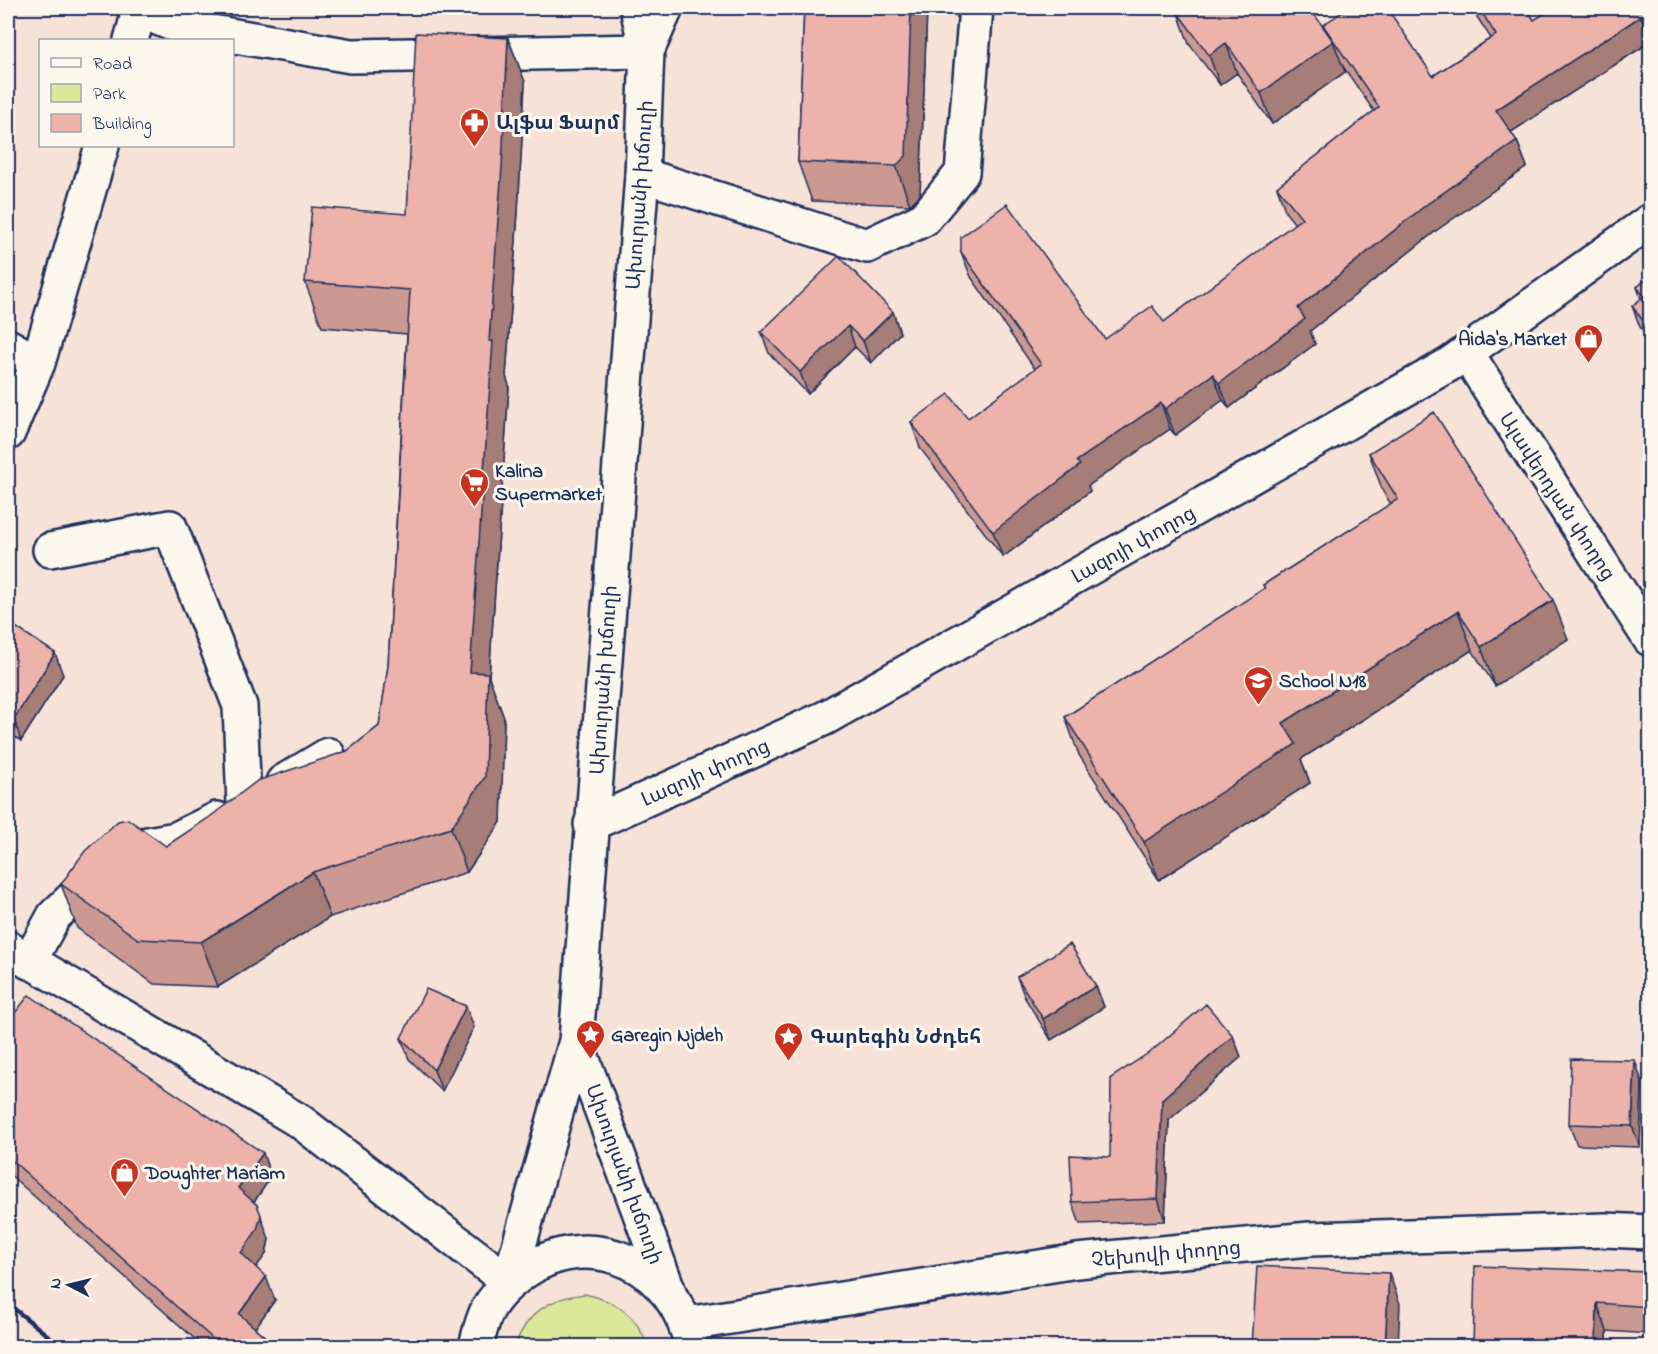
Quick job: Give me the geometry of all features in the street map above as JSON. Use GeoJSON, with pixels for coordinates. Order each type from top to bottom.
{"type":"FeatureCollection","features":[{"type":"Feature","properties":{"kind":"main road","name":"Ախուրյանի խճուղի"},"geometry":{"type":"LineString","coordinates":[[638,8],[647,51],[642,175],[576,1041],[669,1292]]}},
{"type":"Feature","properties":{"kind":"main road","name":"Ախուրյանի խճուղի"},"geometry":{"type":"LineString","coordinates":[[647,51],[666,8]]}},
{"type":"Feature","properties":{"kind":"main road"},"geometry":{"type":"LineString","coordinates":[[642,175],[867,246],[924,219],[962,173],[976,8]]}},
{"type":"Feature","properties":{"kind":"main road"},"geometry":{"type":"LineString","coordinates":[[136,16],[177,26],[351,56],[647,51]]}},
{"type":"Feature","properties":{"kind":"main road"},"geometry":{"type":"LineString","coordinates":[[8,433],[38,363],[102,147]]}},
{"type":"Feature","properties":{"kind":"main road","name":"Լազոյի փողոց"},"geometry":{"type":"LineString","coordinates":[[591,824],[825,718],[1450,364],[1650,221]]}},
{"type":"Feature","properties":{"kind":"main road"},"geometry":{"type":"LineString","coordinates":[[8,346],[38,363]]}},
{"type":"Feature","properties":{"kind":"main road","name":"Ալավերդյան փողոց"},"geometry":{"type":"LineString","coordinates":[[1466,352],[1650,639]]}},
{"type":"Feature","properties":{"kind":"main road"},"geometry":{"type":"LineString","coordinates":[[50,550],[170,527],[240,706],[244,805]]}},
{"type":"Feature","properties":{"kind":"main road"},"geometry":{"type":"LineString","coordinates":[[328,755],[244,805],[176,840],[125,848],[54,916],[18,955],[301,1122],[509,1282]]}},
{"type":"Feature","properties":{"kind":"main road"},"geometry":{"type":"LineString","coordinates":[[509,1282],[576,1041]]}},
{"type":"Feature","properties":{"kind":"main road","name":"Չեխովի փողոց"},"geometry":{"type":"LineString","coordinates":[[689,1335],[1077,1261],[1310,1239],[1605,1230],[1650,1232]]}},
{"type":"Feature","properties":{"kind":"main road"},"geometry":{"type":"LineString","coordinates":[[476,1347],[487,1311],[509,1282],[538,1262],[573,1252],[609,1254],[643,1269],[669,1292],[689,1335]]}},
{"type":"Feature","properties":{"kind":"green space"},"geometry":{"type":"Polygon","coordinates":[[[585,1294],[616,1305],[624,1311],[638,1326],[647,1346],[515,1346],[526,1324],[541,1309],[561,1299],[585,1294]]]}},
{"type":"Feature","properties":{"kind":"building"},"geometry":{"type":"Polygon","coordinates":[[[804,8],[911,8],[906,156],[896,166],[798,162],[804,8]]]}},
{"type":"Feature","properties":{"kind":"building"},"geometry":{"type":"Polygon","coordinates":[[[1186,8],[1310,8],[1333,41],[1261,93],[1226,43],[1209,55],[1178,13],[1186,8]]]}},
{"type":"Feature","properties":{"kind":"building"},"geometry":{"type":"Polygon","coordinates":[[[1348,8],[1387,8],[1433,76],[1496,35],[1479,8],[1526,8],[1534,20],[1554,8],[1650,8],[1650,14],[1643,19],[1641,16],[1496,110],[1517,141],[1427,204],[1298,308],[1305,319],[1219,383],[1213,374],[1165,409],[1161,403],[1077,461],[1080,465],[993,532],[911,422],[949,394],[968,418],[1041,364],[961,252],[961,237],[1007,204],[1105,339],[1152,306],[1164,322],[1302,218],[1277,187],[1379,107],[1323,25],[1348,8]]]}},
{"type":"Feature","properties":{"kind":"building"},"geometry":{"type":"Polygon","coordinates":[[[416,33],[508,38],[502,167],[489,341],[493,341],[470,672],[488,673],[485,777],[451,828],[313,872],[201,942],[138,939],[61,884],[85,851],[118,821],[128,819],[166,846],[207,819],[257,781],[347,751],[379,726],[388,666],[410,290],[305,282],[312,207],[407,214],[416,33]]]}},
{"type":"Feature","properties":{"kind":"building"},"geometry":{"type":"Polygon","coordinates":[[[839,256],[893,312],[863,341],[848,326],[800,372],[761,332],[839,256]]]}},
{"type":"Feature","properties":{"kind":"building"},"geometry":{"type":"Polygon","coordinates":[[[1650,277],[1650,330],[1632,306],[1644,296],[1637,287],[1650,277]]]}},
{"type":"Feature","properties":{"kind":"building"},"geometry":{"type":"Polygon","coordinates":[[[1434,412],[1553,600],[1481,647],[1458,611],[1283,723],[1296,744],[1144,842],[1065,717],[1265,588],[1263,585],[1398,499],[1369,453],[1434,412]]]}},
{"type":"Feature","properties":{"kind":"building"},"geometry":{"type":"Polygon","coordinates":[[[8,622],[55,653],[14,719],[8,716],[8,622]]]}},
{"type":"Feature","properties":{"kind":"building"},"geometry":{"type":"Polygon","coordinates":[[[1070,944],[1096,986],[1043,1019],[1017,977],[1070,944]]]}},
{"type":"Feature","properties":{"kind":"building"},"geometry":{"type":"Polygon","coordinates":[[[426,989],[466,1006],[434,1070],[401,1038],[426,989]]]}},
{"type":"Feature","properties":{"kind":"building"},"geometry":{"type":"Polygon","coordinates":[[[29,995],[263,1153],[238,1188],[257,1205],[261,1215],[257,1230],[241,1253],[266,1277],[239,1314],[271,1342],[267,1347],[222,1347],[8,1157],[8,1022],[29,995]]]}},
{"type":"Feature","properties":{"kind":"building"},"geometry":{"type":"Polygon","coordinates":[[[1206,1004],[1233,1036],[1162,1099],[1158,1199],[1072,1202],[1070,1155],[1110,1157],[1111,1078],[1153,1050],[1206,1004]]]}},
{"type":"Feature","properties":{"kind":"building"},"geometry":{"type":"Polygon","coordinates":[[[1571,1059],[1635,1060],[1632,1126],[1569,1124],[1571,1059]]]}},
{"type":"Feature","properties":{"kind":"building"},"geometry":{"type":"Polygon","coordinates":[[[1257,1266],[1389,1273],[1385,1347],[1252,1347],[1257,1266]]]}},
{"type":"Feature","properties":{"kind":"building"},"geometry":{"type":"Polygon","coordinates":[[[1475,1266],[1650,1272],[1650,1307],[1597,1303],[1596,1347],[1473,1347],[1475,1266]]]}},
{"type":"Feature","properties":{"kind":"railway"},"geometry":{"type":"LineString","coordinates":[[8,1304],[61,1346]]}},
{"type":"Feature","properties":{"kind":"railway"},"geometry":{"type":"LineString","coordinates":[[8,1343],[13,1346]]}},
{"type":"Feature","properties":{"kind":"place","name":"Ալֆա Ֆարմ"},"geometry":{"type":"Point","coordinates":[475,148]}},
{"type":"Feature","properties":{"kind":"place","name":"Aida's Market"},"geometry":{"type":"Point","coordinates":[1588,364]}},
{"type":"Feature","properties":{"kind":"place","name":"Kalina Supermarket"},"geometry":{"type":"Point","coordinates":[474,508]}},
{"type":"Feature","properties":{"kind":"place","name":"School N18"},"geometry":{"type":"Point","coordinates":[1258,706]}},
{"type":"Feature","properties":{"kind":"place","name":"Garegin Njdeh"},"geometry":{"type":"Point","coordinates":[590,1060]}},
{"type":"Feature","properties":{"kind":"place","name":"Գարեգին Նժդեհ"},"geometry":{"type":"Point","coordinates":[789,1062]}},
{"type":"Feature","properties":{"kind":"place","name":"Doughter Mariam"},"geometry":{"type":"Point","coordinates":[124,1198]}}]}
